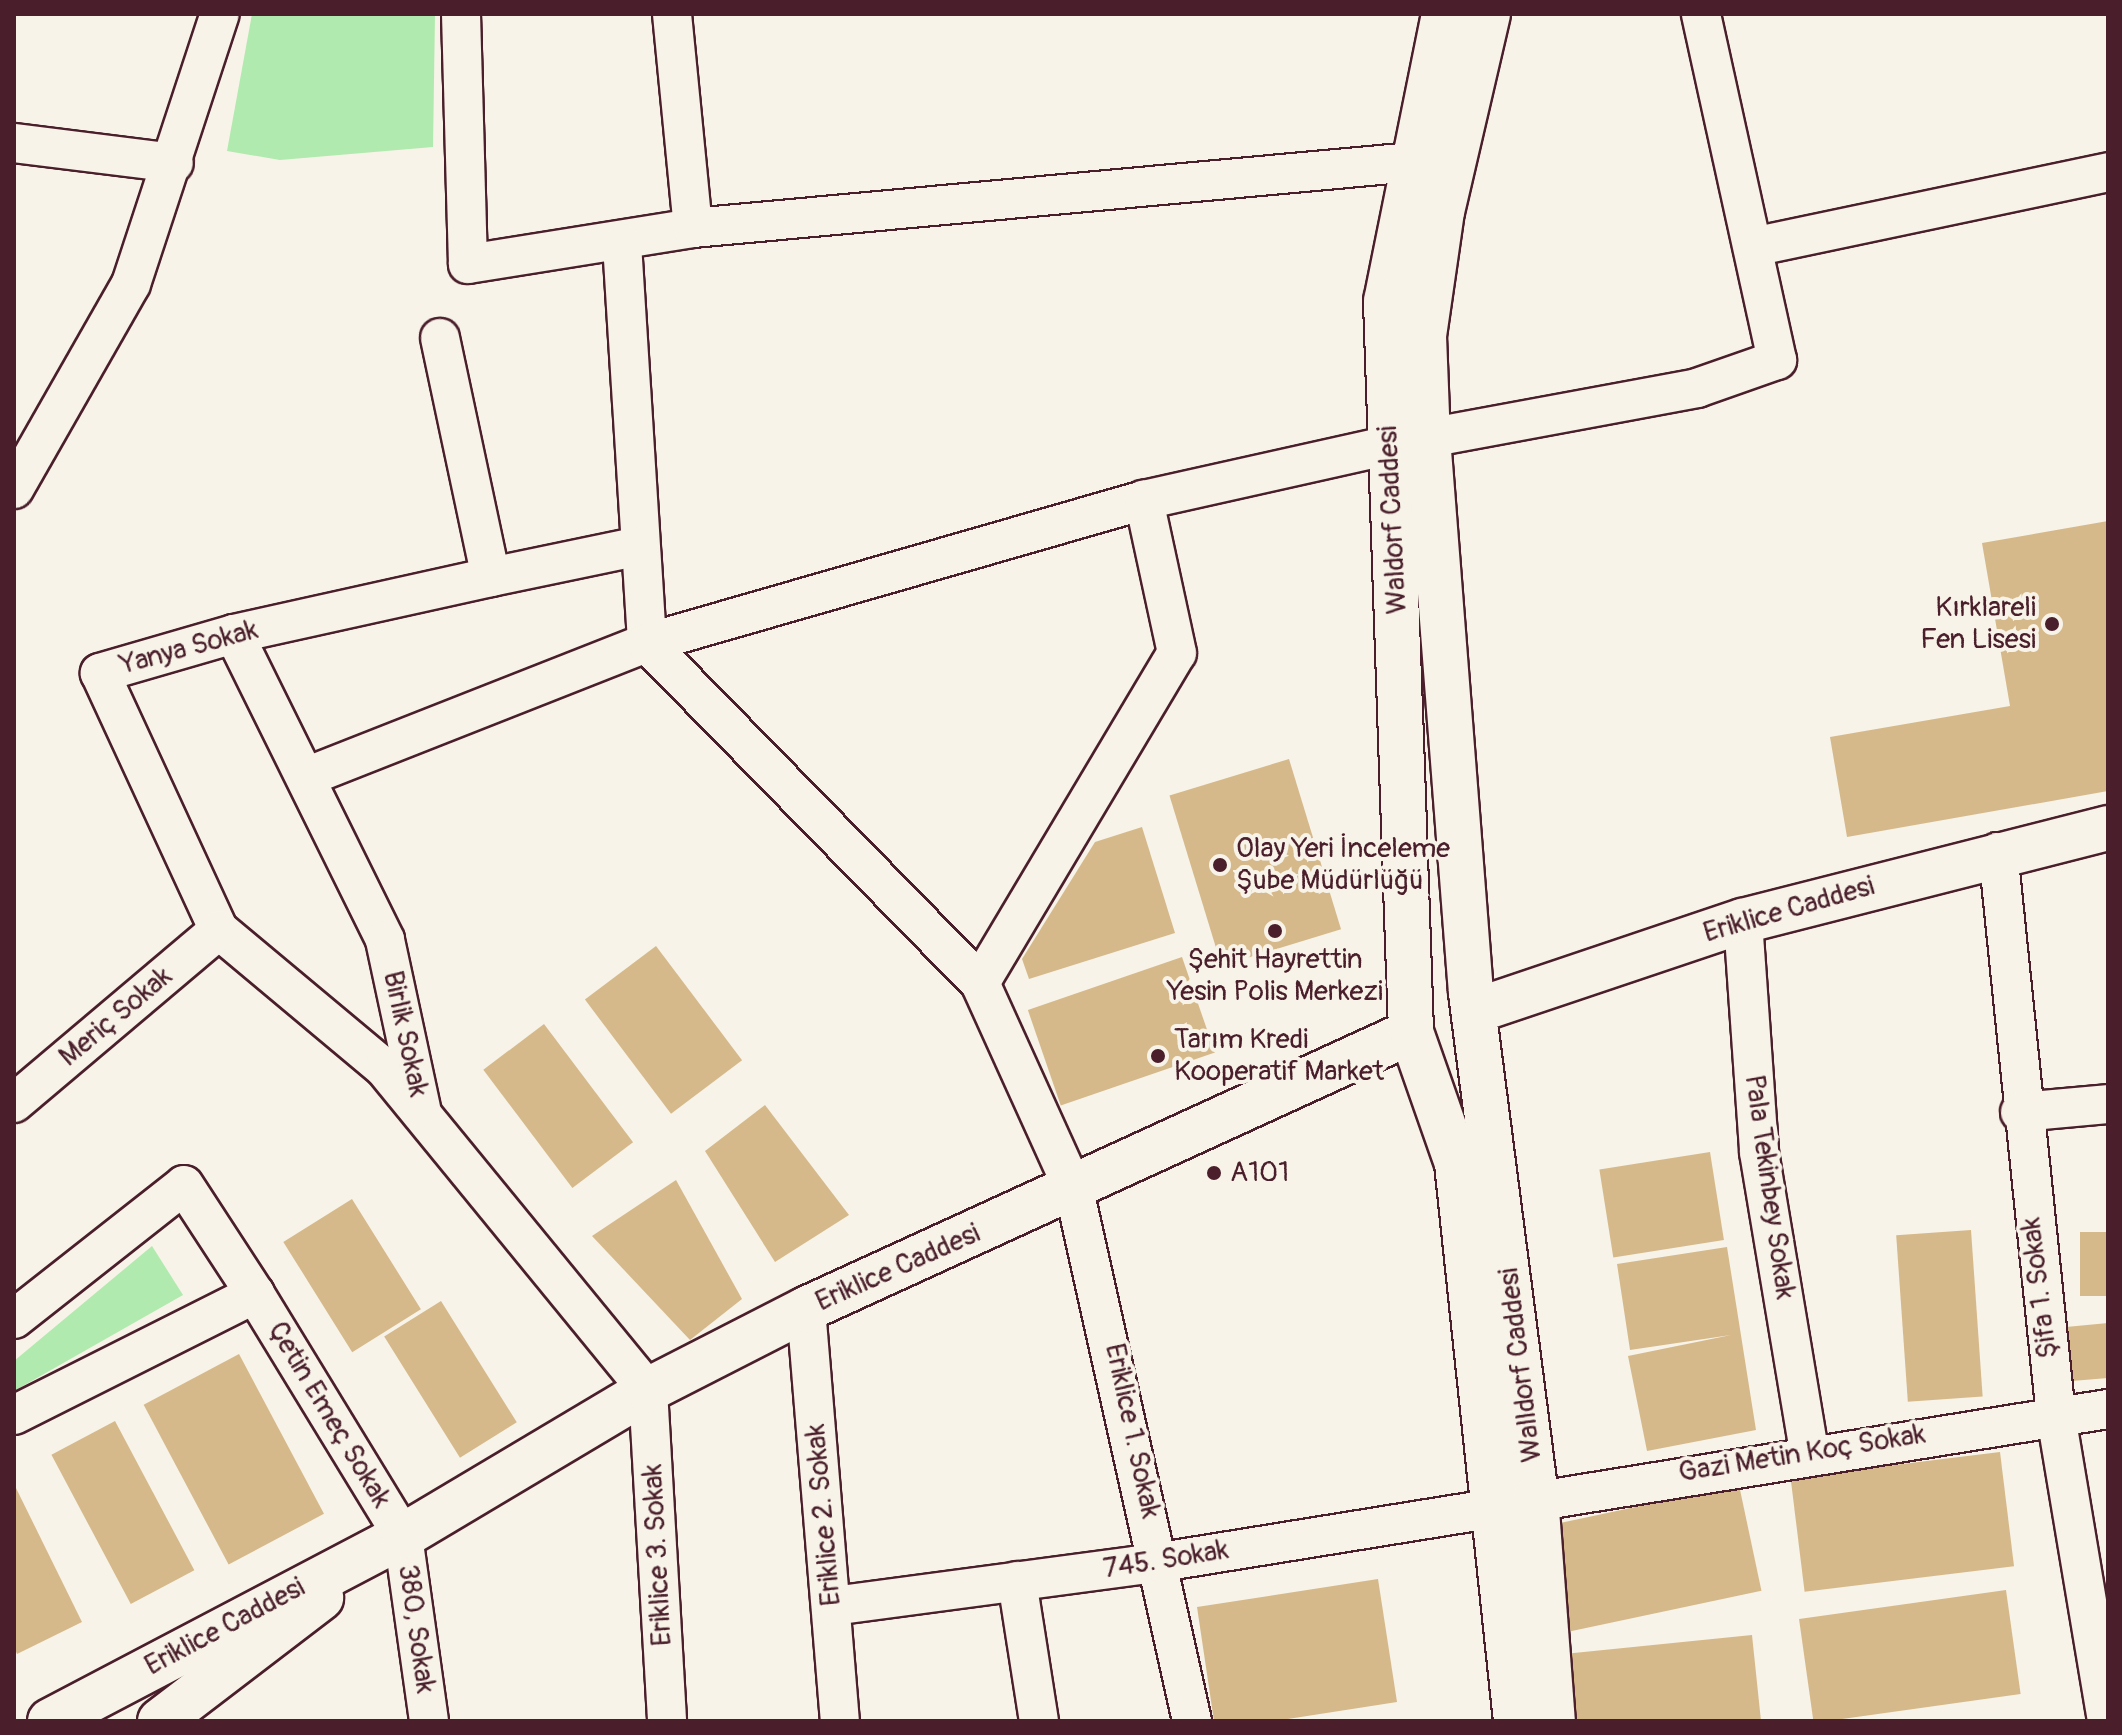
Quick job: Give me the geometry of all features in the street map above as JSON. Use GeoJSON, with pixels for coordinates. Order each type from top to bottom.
{"type":"FeatureCollection","features":[{"type":"Feature","properties":{"kind":"main road","name":"Waldorf Caddesi"},"geometry":{"type":"LineString","coordinates":[[1444,14],[1386,301],[1407,442],[1473,1002]]}},
{"type":"Feature","properties":{"kind":"main road","name":"Waldorf Caddesi"},"geometry":{"type":"LineString","coordinates":[[1412,1016],[1407,442],[1442,211],[1488,14]]}},
{"type":"Feature","properties":{"kind":"main road","name":"Eriklice Caddesi"},"geometry":{"type":"LineString","coordinates":[[1473,1002],[1743,921],[1998,852],[2108,828]]}},
{"type":"Feature","properties":{"kind":"main road"},"geometry":{"type":"LineString","coordinates":[[1440,985],[1473,1002],[1464,1039],[1450,1049],[1425,1046],[1412,1016],[1440,985]]}},
{"type":"Feature","properties":{"kind":"main road","name":"Walldorf Caddesi"},"geometry":{"type":"LineString","coordinates":[[1473,1002],[1517,1500],[1516,1721]]}},
{"type":"Feature","properties":{"kind":"main road","name":"Eriklice Caddesi"},"geometry":{"type":"LineString","coordinates":[[50,1721],[403,1536],[648,1390],[806,1309],[1074,1190],[1412,1016]]}},
{"type":"Feature","properties":{"kind":"main road","name":"Walldorf Caddesi"},"geometry":{"type":"LineString","coordinates":[[1412,1016],[1457,1163],[1553,1721]]}},
{"type":"Feature","properties":{"kind":"main road","name":"Eriklice Caddesi"},"geometry":{"type":"LineString","coordinates":[[160,1721],[403,1536]]}},
{"type":"Feature","properties":{"kind":"street"},"geometry":{"type":"LineString","coordinates":[[14,489],[131,284],[174,163],[220,14]]}},
{"type":"Feature","properties":{"kind":"street"},"geometry":{"type":"LineString","coordinates":[[461,14],[468,264],[622,244],[693,228],[1413,162]]}},
{"type":"Feature","properties":{"kind":"street"},"geometry":{"type":"LineString","coordinates":[[672,14],[693,228]]}},
{"type":"Feature","properties":{"kind":"street"},"geometry":{"type":"LineString","coordinates":[[306,777],[647,643],[1144,500],[1407,442],[1697,388],[1777,360],[1701,14]]}},
{"type":"Feature","properties":{"kind":"street"},"geometry":{"type":"LineString","coordinates":[[14,143],[174,163]]}},
{"type":"Feature","properties":{"kind":"street"},"geometry":{"type":"LineString","coordinates":[[1753,247],[2108,172]]}},
{"type":"Feature","properties":{"kind":"street"},"geometry":{"type":"LineString","coordinates":[[622,244],[647,643]]}},
{"type":"Feature","properties":{"kind":"street"},"geometry":{"type":"LineString","coordinates":[[440,338],[491,577]]}},
{"type":"Feature","properties":{"kind":"street"},"geometry":{"type":"LineString","coordinates":[[980,983],[1177,653],[1144,500]]}},
{"type":"Feature","properties":{"kind":"street","name":"Yanya Sokak"},"geometry":{"type":"LineString","coordinates":[[423,1115],[384,1068],[219,930],[100,673],[234,634],[640,546]]}},
{"type":"Feature","properties":{"kind":"street","name":"Birlik Sokak"},"geometry":{"type":"LineString","coordinates":[[234,634],[385,940],[423,1115],[648,1390]]}},
{"type":"Feature","properties":{"kind":"street","name":"Eriklice 1. Sokak"},"geometry":{"type":"LineString","coordinates":[[647,643],[980,983],[1074,1190],[1161,1562],[1192,1721]]}},
{"type":"Feature","properties":{"kind":"street","name":"Şifa 1. Sokak"},"geometry":{"type":"LineString","coordinates":[[1998,852],[2020,1112],[2056,1416],[2107,1721]]}},
{"type":"Feature","properties":{"kind":"street","name":"Pala Tekinbey Sokak"},"geometry":{"type":"LineString","coordinates":[[1743,921],[1759,1152],[1809,1452]]}},
{"type":"Feature","properties":{"kind":"street","name":"Meriç Sokak"},"geometry":{"type":"LineString","coordinates":[[14,1103],[219,930]]}},
{"type":"Feature","properties":{"kind":"street"},"geometry":{"type":"LineString","coordinates":[[2020,1112],[2108,1104]]}},
{"type":"Feature","properties":{"kind":"street","name":"Çetin Emeç Sokak"},"geometry":{"type":"LineString","coordinates":[[14,1319],[184,1185],[255,1294],[403,1536]]}},
{"type":"Feature","properties":{"kind":"street","name":"Çetin Emeç Sokak"},"geometry":{"type":"LineString","coordinates":[[14,1415],[255,1294]]}},
{"type":"Feature","properties":{"kind":"street","name":"Eriklice 2. Sokak"},"geometry":{"type":"LineString","coordinates":[[806,1309],[833,1606],[840,1721]]}},
{"type":"Feature","properties":{"kind":"street","name":"Eriklice 3. Sokak"},"geometry":{"type":"LineString","coordinates":[[648,1390],[667,1721]]}},
{"type":"Feature","properties":{"kind":"street","name":"Gazi Metin Koç Sokak"},"geometry":{"type":"LineString","coordinates":[[1517,1500],[1809,1452],[2108,1409]]}},
{"type":"Feature","properties":{"kind":"street","name":"745. Sokak"},"geometry":{"type":"LineString","coordinates":[[833,1606],[1161,1562],[1517,1500]]}},
{"type":"Feature","properties":{"kind":"street","name":"380, Sokak"},"geometry":{"type":"LineString","coordinates":[[403,1536],[429,1721]]}},
{"type":"Feature","properties":{"kind":"street"},"geometry":{"type":"LineString","coordinates":[[1017,1581],[1039,1721]]}},
{"type":"Feature","properties":{"kind":"green space"},"geometry":{"type":"Polygon","coordinates":[[[252,14],[435,14],[433,147],[280,160],[227,151],[252,14]]]}},
{"type":"Feature","properties":{"kind":"green space"},"geometry":{"type":"Polygon","coordinates":[[[152,1246],[183,1295],[14,1391],[14,1361],[152,1246]]]}},
{"type":"Feature","properties":{"kind":"building","name":"Kırklareli Fen Lisesi"},"geometry":{"type":"Polygon","coordinates":[[[2108,521],[2108,791],[1847,837],[1830,737],[2010,706],[1982,543],[2108,521]]]}},
{"type":"Feature","properties":{"kind":"building"},"geometry":{"type":"Polygon","coordinates":[[[1289,759],[1341,929],[1222,966],[1169,796],[1289,759]]]}},
{"type":"Feature","properties":{"kind":"building"},"geometry":{"type":"Polygon","coordinates":[[[1142,827],[1175,933],[1029,979],[1022,959],[1095,842],[1142,827]]]}},
{"type":"Feature","properties":{"kind":"building"},"geometry":{"type":"Polygon","coordinates":[[[656,946],[742,1060],[671,1114],[585,1000],[656,946]]]}},
{"type":"Feature","properties":{"kind":"building"},"geometry":{"type":"Polygon","coordinates":[[[1182,957],[1215,1052],[1061,1106],[1028,1010],[1182,957]]]}},
{"type":"Feature","properties":{"kind":"building"},"geometry":{"type":"Polygon","coordinates":[[[544,1024],[633,1142],[572,1188],[483,1070],[544,1024]]]}},
{"type":"Feature","properties":{"kind":"building"},"geometry":{"type":"Polygon","coordinates":[[[765,1105],[849,1215],[775,1262],[705,1151],[765,1105]]]}},
{"type":"Feature","properties":{"kind":"building"},"geometry":{"type":"Polygon","coordinates":[[[1710,1152],[1724,1240],[1613,1257],[1599,1170],[1710,1152]]]}},
{"type":"Feature","properties":{"kind":"building"},"geometry":{"type":"Polygon","coordinates":[[[676,1180],[742,1299],[690,1340],[592,1236],[676,1180]]]}},
{"type":"Feature","properties":{"kind":"building"},"geometry":{"type":"Polygon","coordinates":[[[352,1199],[421,1309],[352,1352],[283,1242],[352,1199]]]}},
{"type":"Feature","properties":{"kind":"building"},"geometry":{"type":"Polygon","coordinates":[[[1971,1230],[1983,1397],[1908,1402],[1896,1235],[1971,1230]]]}},
{"type":"Feature","properties":{"kind":"building"},"geometry":{"type":"Polygon","coordinates":[[[2080,1232],[2108,1232],[2108,1296],[2080,1296],[2080,1232]]]}},
{"type":"Feature","properties":{"kind":"building"},"geometry":{"type":"Polygon","coordinates":[[[1727,1247],[1756,1430],[1647,1451],[1628,1356],[1731,1335],[1630,1350],[1617,1264],[1727,1247]]]}},
{"type":"Feature","properties":{"kind":"building"},"geometry":{"type":"Polygon","coordinates":[[[441,1301],[517,1422],[460,1458],[384,1337],[441,1301]]]}},
{"type":"Feature","properties":{"kind":"building"},"geometry":{"type":"Polygon","coordinates":[[[2108,1323],[2108,1378],[2072,1381],[2066,1327],[2108,1323]]]}},
{"type":"Feature","properties":{"kind":"building"},"geometry":{"type":"Polygon","coordinates":[[[239,1354],[324,1514],[229,1565],[144,1405],[239,1354]]]}},
{"type":"Feature","properties":{"kind":"building"},"geometry":{"type":"Polygon","coordinates":[[[115,1421],[194,1570],[131,1604],[51,1455],[115,1421]]]}},
{"type":"Feature","properties":{"kind":"building"},"geometry":{"type":"Polygon","coordinates":[[[2000,1452],[2014,1566],[1805,1592],[1791,1478],[2000,1452]]]}},
{"type":"Feature","properties":{"kind":"building"},"geometry":{"type":"Polygon","coordinates":[[[14,1484],[82,1622],[17,1654],[14,1647],[14,1484]]]}},
{"type":"Feature","properties":{"kind":"building"},"geometry":{"type":"Polygon","coordinates":[[[1739,1485],[1761,1591],[1571,1631],[1548,1526],[1739,1485]]]}},
{"type":"Feature","properties":{"kind":"building"},"geometry":{"type":"Polygon","coordinates":[[[1378,1579],[1397,1702],[1275,1721],[1214,1721],[1197,1607],[1378,1579]]]}},
{"type":"Feature","properties":{"kind":"building"},"geometry":{"type":"Polygon","coordinates":[[[2006,1590],[2021,1694],[1813,1721],[1799,1619],[2006,1590]]]}},
{"type":"Feature","properties":{"kind":"building"},"geometry":{"type":"Polygon","coordinates":[[[1752,1635],[1761,1721],[1561,1721],[1554,1655],[1752,1635]]]}},
{"type":"Feature","properties":{"kind":"place","name":"Kırklareli Fen Lisesi"},"geometry":{"type":"Point","coordinates":[2052,624]}},
{"type":"Feature","properties":{"kind":"place","name":"Olay Yeri İnceleme Şube Müdürlüğü"},"geometry":{"type":"Point","coordinates":[1220,865]}},
{"type":"Feature","properties":{"kind":"place","name":"Şehit Hayrettin Yesin Polis Merkezi"},"geometry":{"type":"Point","coordinates":[1275,931]}},
{"type":"Feature","properties":{"kind":"place","name":"Tarım Kredi Kooperatif Market"},"geometry":{"type":"Point","coordinates":[1158,1056]}},
{"type":"Feature","properties":{"kind":"place","name":"A101"},"geometry":{"type":"Point","coordinates":[1214,1173]}}]}
